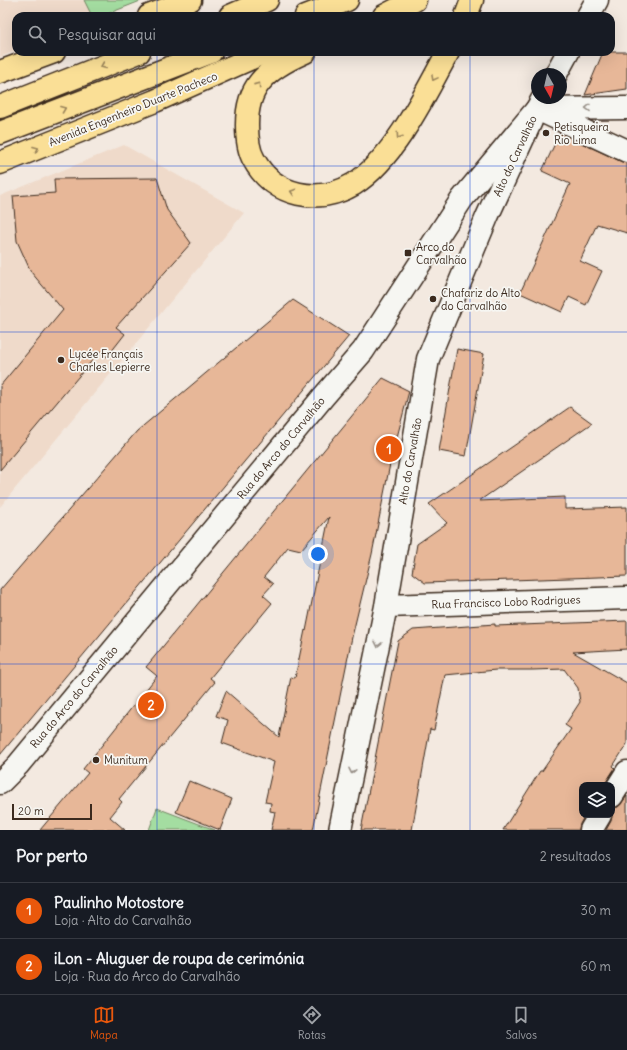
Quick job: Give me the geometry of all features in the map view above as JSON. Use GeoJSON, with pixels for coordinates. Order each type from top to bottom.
{"type":"FeatureCollection","features":[{"type":"Feature","properties":{"kind":"main road"},"geometry":{"type":"LineString","coordinates":[[158,12],[190,0]]}},
{"type":"Feature","properties":{"kind":"main road"},"geometry":{"type":"LineString","coordinates":[[239,12],[267,0]]}},
{"type":"Feature","properties":{"kind":"main road"},"geometry":{"type":"LineString","coordinates":[[316,12],[347,0]]}},
{"type":"Feature","properties":{"kind":"main road"},"geometry":{"type":"LineString","coordinates":[[329,12],[347,0]]}},
{"type":"Feature","properties":{"kind":"main road"},"geometry":{"type":"LineString","coordinates":[[392,12],[415,0]]}},
{"type":"Feature","properties":{"kind":"main road"},"geometry":{"type":"LineString","coordinates":[[468,12],[472,0]]}},
{"type":"Feature","properties":{"kind":"main road"},"geometry":{"type":"LineString","coordinates":[[0,72],[43,56]]}},
{"type":"Feature","properties":{"kind":"main road"},"geometry":{"type":"LineString","coordinates":[[0,107],[129,56]]}},
{"type":"Feature","properties":{"kind":"main road"},"geometry":{"type":"LineString","coordinates":[[0,133],[202,56]]}},
{"type":"Feature","properties":{"kind":"main road","name":"Avenida Engenheiro Duarte Pacheco"},"geometry":{"type":"LineString","coordinates":[[0,162],[155,101],[256,56]]}},
{"type":"Feature","properties":{"kind":"main road"},"geometry":{"type":"LineString","coordinates":[[296,56],[272,70],[260,82],[252,95],[247,112],[248,142],[254,159],[262,171],[273,182],[288,191],[305,196],[338,192],[354,184],[371,171],[389,150],[420,104],[446,56]]}},
{"type":"Feature","properties":{"kind":"street"},"geometry":{"type":"LineString","coordinates":[[590,12],[597,0]]}},
{"type":"Feature","properties":{"kind":"street"},"geometry":{"type":"LineString","coordinates":[[559,68],[566,56]]}},
{"type":"Feature","properties":{"kind":"street"},"geometry":{"type":"LineString","coordinates":[[540,104],[627,108]]}},
{"type":"Feature","properties":{"kind":"street"},"geometry":{"type":"LineString","coordinates":[[540,104],[627,151]]}},
{"type":"Feature","properties":{"kind":"street","name":"Alto do Carvalhão"},"geometry":{"type":"LineString","coordinates":[[340,830],[386,606],[428,359],[487,217],[540,104]]}},
{"type":"Feature","properties":{"kind":"street","name":"Rua do Arco do Carvalhão"},"geometry":{"type":"LineString","coordinates":[[0,783],[18,765],[363,351],[462,199],[540,104]]}},
{"type":"Feature","properties":{"kind":"street","name":"Rua Francisco Lobo Rodrigues"},"geometry":{"type":"LineString","coordinates":[[386,606],[627,598]]}},
{"type":"Feature","properties":{"kind":"street"},"geometry":{"type":"LineString","coordinates":[[615,791],[627,772]]}},
{"type":"Feature","properties":{"kind":"street"},"geometry":{"type":"LineString","coordinates":[[591,830],[598,818]]}},
{"type":"Feature","properties":{"kind":"shaded area"},"geometry":{"type":"Polygon","coordinates":[[[0,0],[143,0],[112,12],[12,12],[12,52],[0,57],[0,0]]]}},
{"type":"Feature","properties":{"kind":"shaded area","name":"Lycée Français Charles Lepierre"},"geometry":{"type":"Polygon","coordinates":[[[124,145],[244,213],[0,507],[0,196],[124,145]]]}},
{"type":"Feature","properties":{"kind":"green space"},"geometry":{"type":"Polygon","coordinates":[[[84,0],[143,0],[112,12],[90,12],[84,0]]]}},
{"type":"Feature","properties":{"kind":"green space"},"geometry":{"type":"Polygon","coordinates":[[[157,808],[215,830],[149,830],[157,808]]]}},
{"type":"Feature","properties":{"kind":"building"},"geometry":{"type":"Polygon","coordinates":[[[615,52],[627,52],[627,89],[585,95],[601,56],[615,56],[615,52]]]}},
{"type":"Feature","properties":{"kind":"building"},"geometry":{"type":"Polygon","coordinates":[[[560,133],[627,163],[627,233],[597,224],[580,261],[602,271],[586,305],[569,297],[562,312],[520,293],[570,184],[542,171],[560,133]]]}},
{"type":"Feature","properties":{"kind":"building"},"geometry":{"type":"Polygon","coordinates":[[[157,178],[167,210],[191,243],[116,327],[125,334],[107,357],[100,351],[0,470],[0,386],[63,310],[31,272],[17,241],[13,196],[55,193],[54,179],[157,178]]]}},
{"type":"Feature","properties":{"kind":"building"},"geometry":{"type":"Polygon","coordinates":[[[293,300],[349,336],[0,755],[0,590],[137,431],[293,300]]]}},
{"type":"Feature","properties":{"kind":"building"},"geometry":{"type":"Polygon","coordinates":[[[457,349],[484,354],[466,456],[439,451],[457,349]]]}},
{"type":"Feature","properties":{"kind":"building"},"geometry":{"type":"Polygon","coordinates":[[[383,378],[409,391],[390,464],[372,554],[352,637],[313,830],[271,830],[275,812],[270,811],[271,803],[265,802],[274,762],[222,743],[228,720],[216,716],[226,691],[279,737],[291,677],[295,678],[305,630],[306,631],[329,517],[301,550],[288,547],[264,577],[273,584],[263,595],[272,603],[210,678],[215,682],[119,799],[122,802],[110,817],[125,830],[40,830],[88,773],[83,769],[157,676],[146,667],[383,378]]]}},
{"type":"Feature","properties":{"kind":"building"},"geometry":{"type":"Polygon","coordinates":[[[570,407],[592,423],[479,501],[565,497],[565,509],[627,507],[627,576],[425,583],[412,573],[417,544],[447,523],[429,504],[570,407]]]}},
{"type":"Feature","properties":{"kind":"building"},"geometry":{"type":"Polygon","coordinates":[[[627,621],[627,649],[573,652],[627,683],[627,744],[613,766],[615,768],[606,782],[579,782],[579,818],[583,818],[579,830],[503,830],[540,771],[542,771],[571,729],[565,725],[580,702],[578,688],[564,669],[496,670],[445,675],[434,730],[430,729],[412,830],[361,830],[398,641],[413,630],[495,624],[495,626],[627,621]]]}},
{"type":"Feature","properties":{"kind":"building"},"geometry":{"type":"Polygon","coordinates":[[[189,781],[232,799],[220,830],[176,812],[189,781]]]}},
{"type":"Feature","properties":{"kind":"building"},"geometry":{"type":"Polygon","coordinates":[[[627,796],[627,830],[606,830],[612,818],[615,818],[615,808],[618,807],[627,796]]]}},
{"type":"Feature","properties":{"kind":"place","name":"Petisqueira Rio Lima"},"geometry":{"type":"Point","coordinates":[546,133]}},
{"type":"Feature","properties":{"kind":"place","name":"Arco do Carvalhão"},"geometry":{"type":"Point","coordinates":[408,253]}},
{"type":"Feature","properties":{"kind":"place","name":"Chafariz do Alto do Carvalhão"},"geometry":{"type":"Point","coordinates":[433,299]}},
{"type":"Feature","properties":{"kind":"place","name":"Lycée Français Charles Lepierre"},"geometry":{"type":"Point","coordinates":[61,360]}},
{"type":"Feature","properties":{"kind":"place","name":"Paulinho Motostore"},"geometry":{"type":"Point","coordinates":[389,449]}},
{"type":"Feature","properties":{"kind":"place","name":"iLon - Aluguer de roupa de cerimónia"},"geometry":{"type":"Point","coordinates":[151,705]}},
{"type":"Feature","properties":{"kind":"place","name":"Munitum"},"geometry":{"type":"Point","coordinates":[96,760]}}]}
